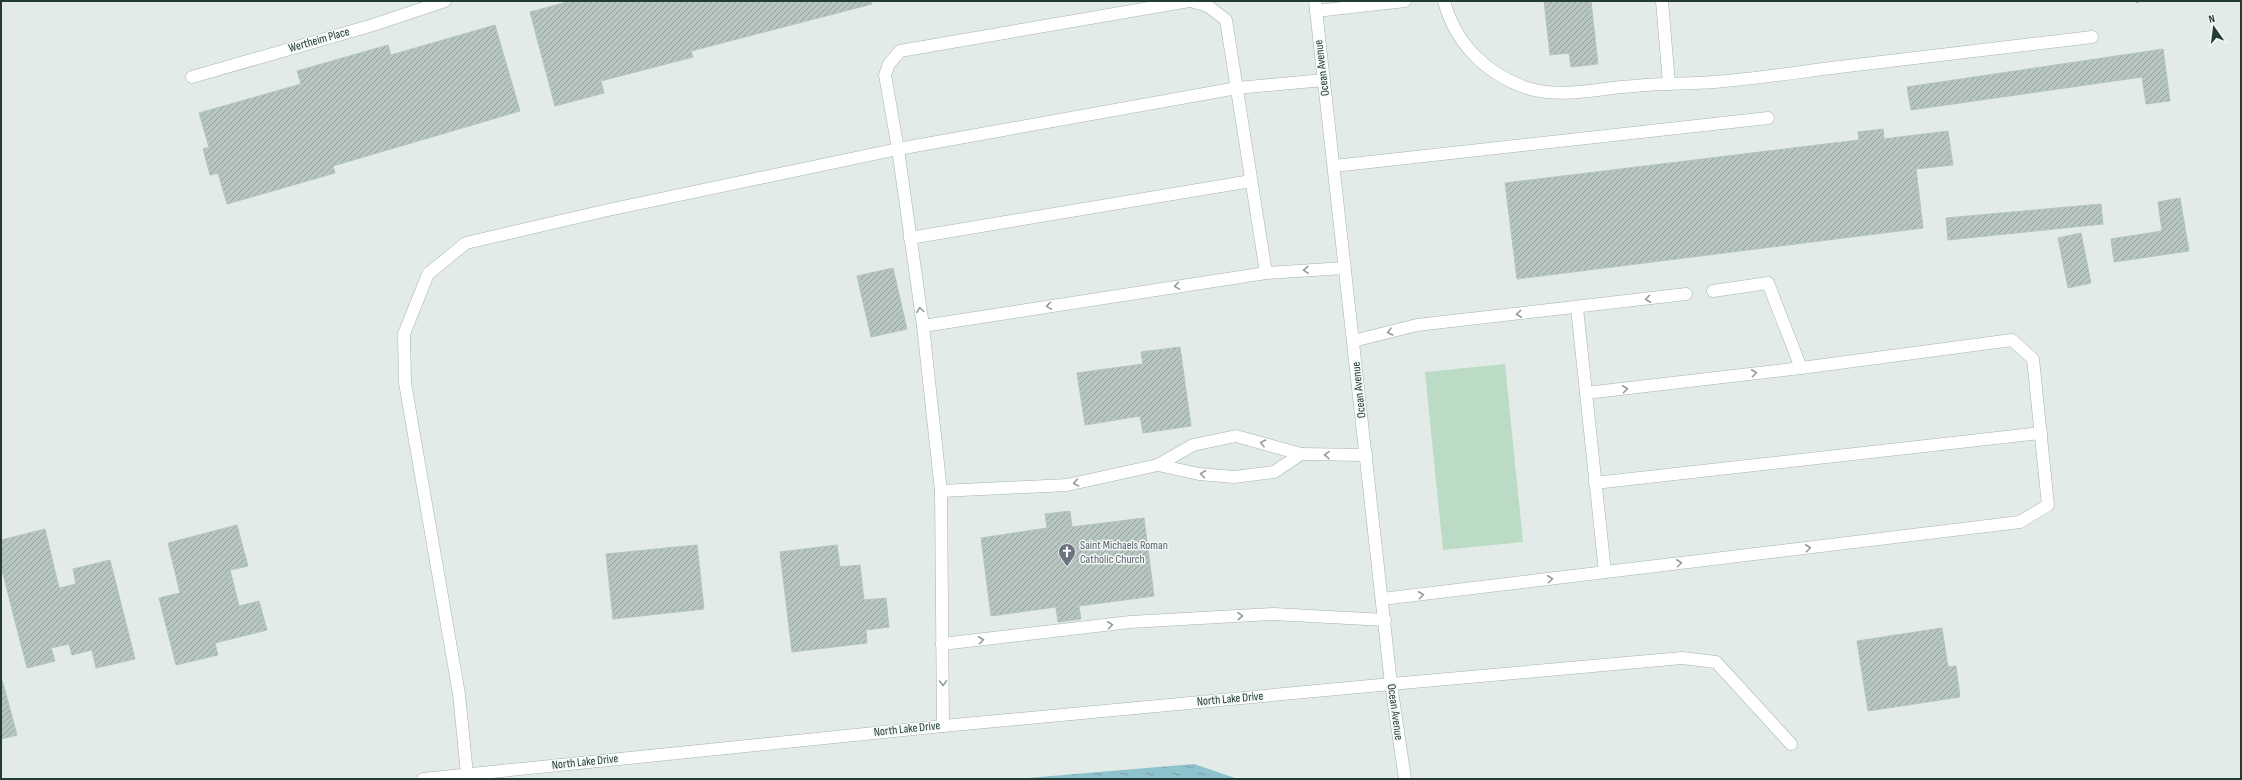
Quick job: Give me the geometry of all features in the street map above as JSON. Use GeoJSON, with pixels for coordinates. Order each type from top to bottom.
{"type":"FeatureCollection","features":[{"type":"Feature","properties":{"kind":"street","name":"Wertheim Place"},"geometry":{"type":"LineString","coordinates":[[192,77],[373,24],[445,1]]}},
{"type":"Feature","properties":{"kind":"street"},"geometry":{"type":"LineString","coordinates":[[943,726],[941,491],[923,326],[898,149],[885,75],[889,64],[900,51],[1190,1],[1208,6],[1226,20],[1266,272]]}},
{"type":"Feature","properties":{"kind":"street"},"geometry":{"type":"LineString","coordinates":[[1315,6],[1405,1]]}},
{"type":"Feature","properties":{"kind":"street"},"geometry":{"type":"LineString","coordinates":[[1444,1],[1448,15],[1458,36],[1473,55],[1499,75],[1528,88],[1555,92],[1586,92],[1634,86],[1714,82],[2092,37]]}},
{"type":"Feature","properties":{"kind":"street"},"geometry":{"type":"LineString","coordinates":[[1662,1],[1669,84]]}},
{"type":"Feature","properties":{"kind":"street","name":"Ocean Avenue"},"geometry":{"type":"LineString","coordinates":[[1315,6],[1391,684],[1405,779]]}},
{"type":"Feature","properties":{"kind":"street"},"geometry":{"type":"LineString","coordinates":[[467,774],[459,694],[405,383],[404,334],[428,274],[466,243],[608,210],[898,149],[1237,88],[1324,80]]}},
{"type":"Feature","properties":{"kind":"street"},"geometry":{"type":"LineString","coordinates":[[1334,166],[1768,118]]}},
{"type":"Feature","properties":{"kind":"street"},"geometry":{"type":"LineString","coordinates":[[910,238],[1251,181]]}},
{"type":"Feature","properties":{"kind":"street"},"geometry":{"type":"LineString","coordinates":[[923,326],[1266,272],[1345,268]]}},
{"type":"Feature","properties":{"kind":"street"},"geometry":{"type":"LineString","coordinates":[[1714,291],[1768,283],[1801,368]]}},
{"type":"Feature","properties":{"kind":"street"},"geometry":{"type":"LineString","coordinates":[[1353,341],[1417,325],[1577,308],[1686,294]]}},
{"type":"Feature","properties":{"kind":"street"},"geometry":{"type":"LineString","coordinates":[[1577,308],[1605,572]]}},
{"type":"Feature","properties":{"kind":"street"},"geometry":{"type":"LineString","coordinates":[[1382,599],[2020,522],[2048,505],[2033,359],[2012,340],[1801,368],[1586,394]]}},
{"type":"Feature","properties":{"kind":"street"},"geometry":{"type":"LineString","coordinates":[[1595,483],[2041,433]]}},
{"type":"Feature","properties":{"kind":"street"},"geometry":{"type":"LineString","coordinates":[[941,491],[1067,484],[1158,465],[1193,445],[1236,436],[1301,454],[1366,456]]}},
{"type":"Feature","properties":{"kind":"street"},"geometry":{"type":"LineString","coordinates":[[1158,465],[1200,474],[1234,477],[1274,472],[1301,454]]}},
{"type":"Feature","properties":{"kind":"street"},"geometry":{"type":"LineString","coordinates":[[942,644],[1130,622],[1274,614],[1385,620]]}},
{"type":"Feature","properties":{"kind":"street","name":"North Lake Drive"},"geometry":{"type":"LineString","coordinates":[[423,779],[943,726],[1682,658],[1716,662],[1790,744]]}},
{"type":"Feature","properties":{"kind":"green space"},"geometry":{"type":"Polygon","coordinates":[[[1505,364],[1523,542],[1443,550],[1425,372],[1505,364]]]}},
{"type":"Feature","properties":{"kind":"water"},"geometry":{"type":"Polygon","coordinates":[[[1194,764],[1238,779],[1016,779],[1194,764]]]}},
{"type":"Feature","properties":{"kind":"building"},"geometry":{"type":"Polygon","coordinates":[[[571,1],[871,1],[872,4],[691,51],[693,57],[601,81],[604,93],[555,106],[530,12],[571,1]]]}},
{"type":"Feature","properties":{"kind":"building"},"geometry":{"type":"Polygon","coordinates":[[[1544,1],[1591,1],[1598,64],[1571,67],[1569,53],[1550,55],[1544,1]]]}},
{"type":"Feature","properties":{"kind":"building"},"geometry":{"type":"Polygon","coordinates":[[[495,25],[520,111],[333,166],[335,173],[227,204],[218,173],[210,175],[203,149],[209,147],[199,113],[301,84],[297,71],[388,45],[391,55],[495,25]]]}},
{"type":"Feature","properties":{"kind":"building"},"geometry":{"type":"Polygon","coordinates":[[[2163,49],[2170,101],[2146,104],[2142,77],[1911,110],[1907,87],[2163,49]]]}},
{"type":"Feature","properties":{"kind":"building"},"geometry":{"type":"Polygon","coordinates":[[[1883,129],[1884,139],[1948,131],[1953,165],[1916,169],[1923,228],[1517,279],[1505,183],[1859,140],[1858,132],[1883,129]]]}},
{"type":"Feature","properties":{"kind":"building"},"geometry":{"type":"Polygon","coordinates":[[[2180,198],[2189,251],[2114,262],[2111,239],[2162,231],[2158,202],[2180,198]]]}},
{"type":"Feature","properties":{"kind":"building"},"geometry":{"type":"Polygon","coordinates":[[[2101,204],[2103,224],[1948,240],[1946,218],[2101,204]]]}},
{"type":"Feature","properties":{"kind":"building"},"geometry":{"type":"Polygon","coordinates":[[[2081,233],[2091,283],[2068,288],[2058,238],[2081,233]]]}},
{"type":"Feature","properties":{"kind":"building"},"geometry":{"type":"Polygon","coordinates":[[[893,268],[907,329],[871,337],[857,276],[893,268]]]}},
{"type":"Feature","properties":{"kind":"building"},"geometry":{"type":"Polygon","coordinates":[[[1180,347],[1191,426],[1143,433],[1140,416],[1085,425],[1077,373],[1143,364],[1141,352],[1180,347]]]}},
{"type":"Feature","properties":{"kind":"building","name":"Saint Michaels Roman Catholic Church"},"geometry":{"type":"Polygon","coordinates":[[[1070,511],[1072,527],[1144,518],[1154,596],[1079,606],[1081,619],[1058,622],[1056,607],[991,616],[981,538],[1047,528],[1045,514],[1070,511]]]}},
{"type":"Feature","properties":{"kind":"building"},"geometry":{"type":"Polygon","coordinates":[[[237,525],[248,566],[230,570],[239,606],[259,601],[267,630],[215,643],[218,655],[176,665],[159,598],[180,593],[168,543],[237,525]]]}},
{"type":"Feature","properties":{"kind":"building"},"geometry":{"type":"Polygon","coordinates":[[[45,529],[59,588],[76,584],[73,569],[110,560],[135,659],[96,668],[92,650],[72,655],[69,644],[51,648],[55,661],[27,668],[1,566],[1,540],[45,529]]]}},
{"type":"Feature","properties":{"kind":"building"},"geometry":{"type":"Polygon","coordinates":[[[697,545],[704,609],[613,619],[606,554],[697,545]]]}},
{"type":"Feature","properties":{"kind":"building"},"geometry":{"type":"Polygon","coordinates":[[[837,545],[840,567],[860,565],[864,600],[886,598],[889,627],[866,630],[867,643],[792,652],[780,552],[837,545]]]}},
{"type":"Feature","properties":{"kind":"building"},"geometry":{"type":"Polygon","coordinates":[[[1942,628],[1948,667],[1956,666],[1960,697],[1868,711],[1857,641],[1942,628]]]}},
{"type":"Feature","properties":{"kind":"building"},"geometry":{"type":"Polygon","coordinates":[[[1,676],[17,735],[1,739],[1,676]]]}},
{"type":"Feature","properties":{"kind":"place","name":"Saint Michaels Roman Catholic Church"},"geometry":{"type":"Point","coordinates":[1067,567]}}]}
